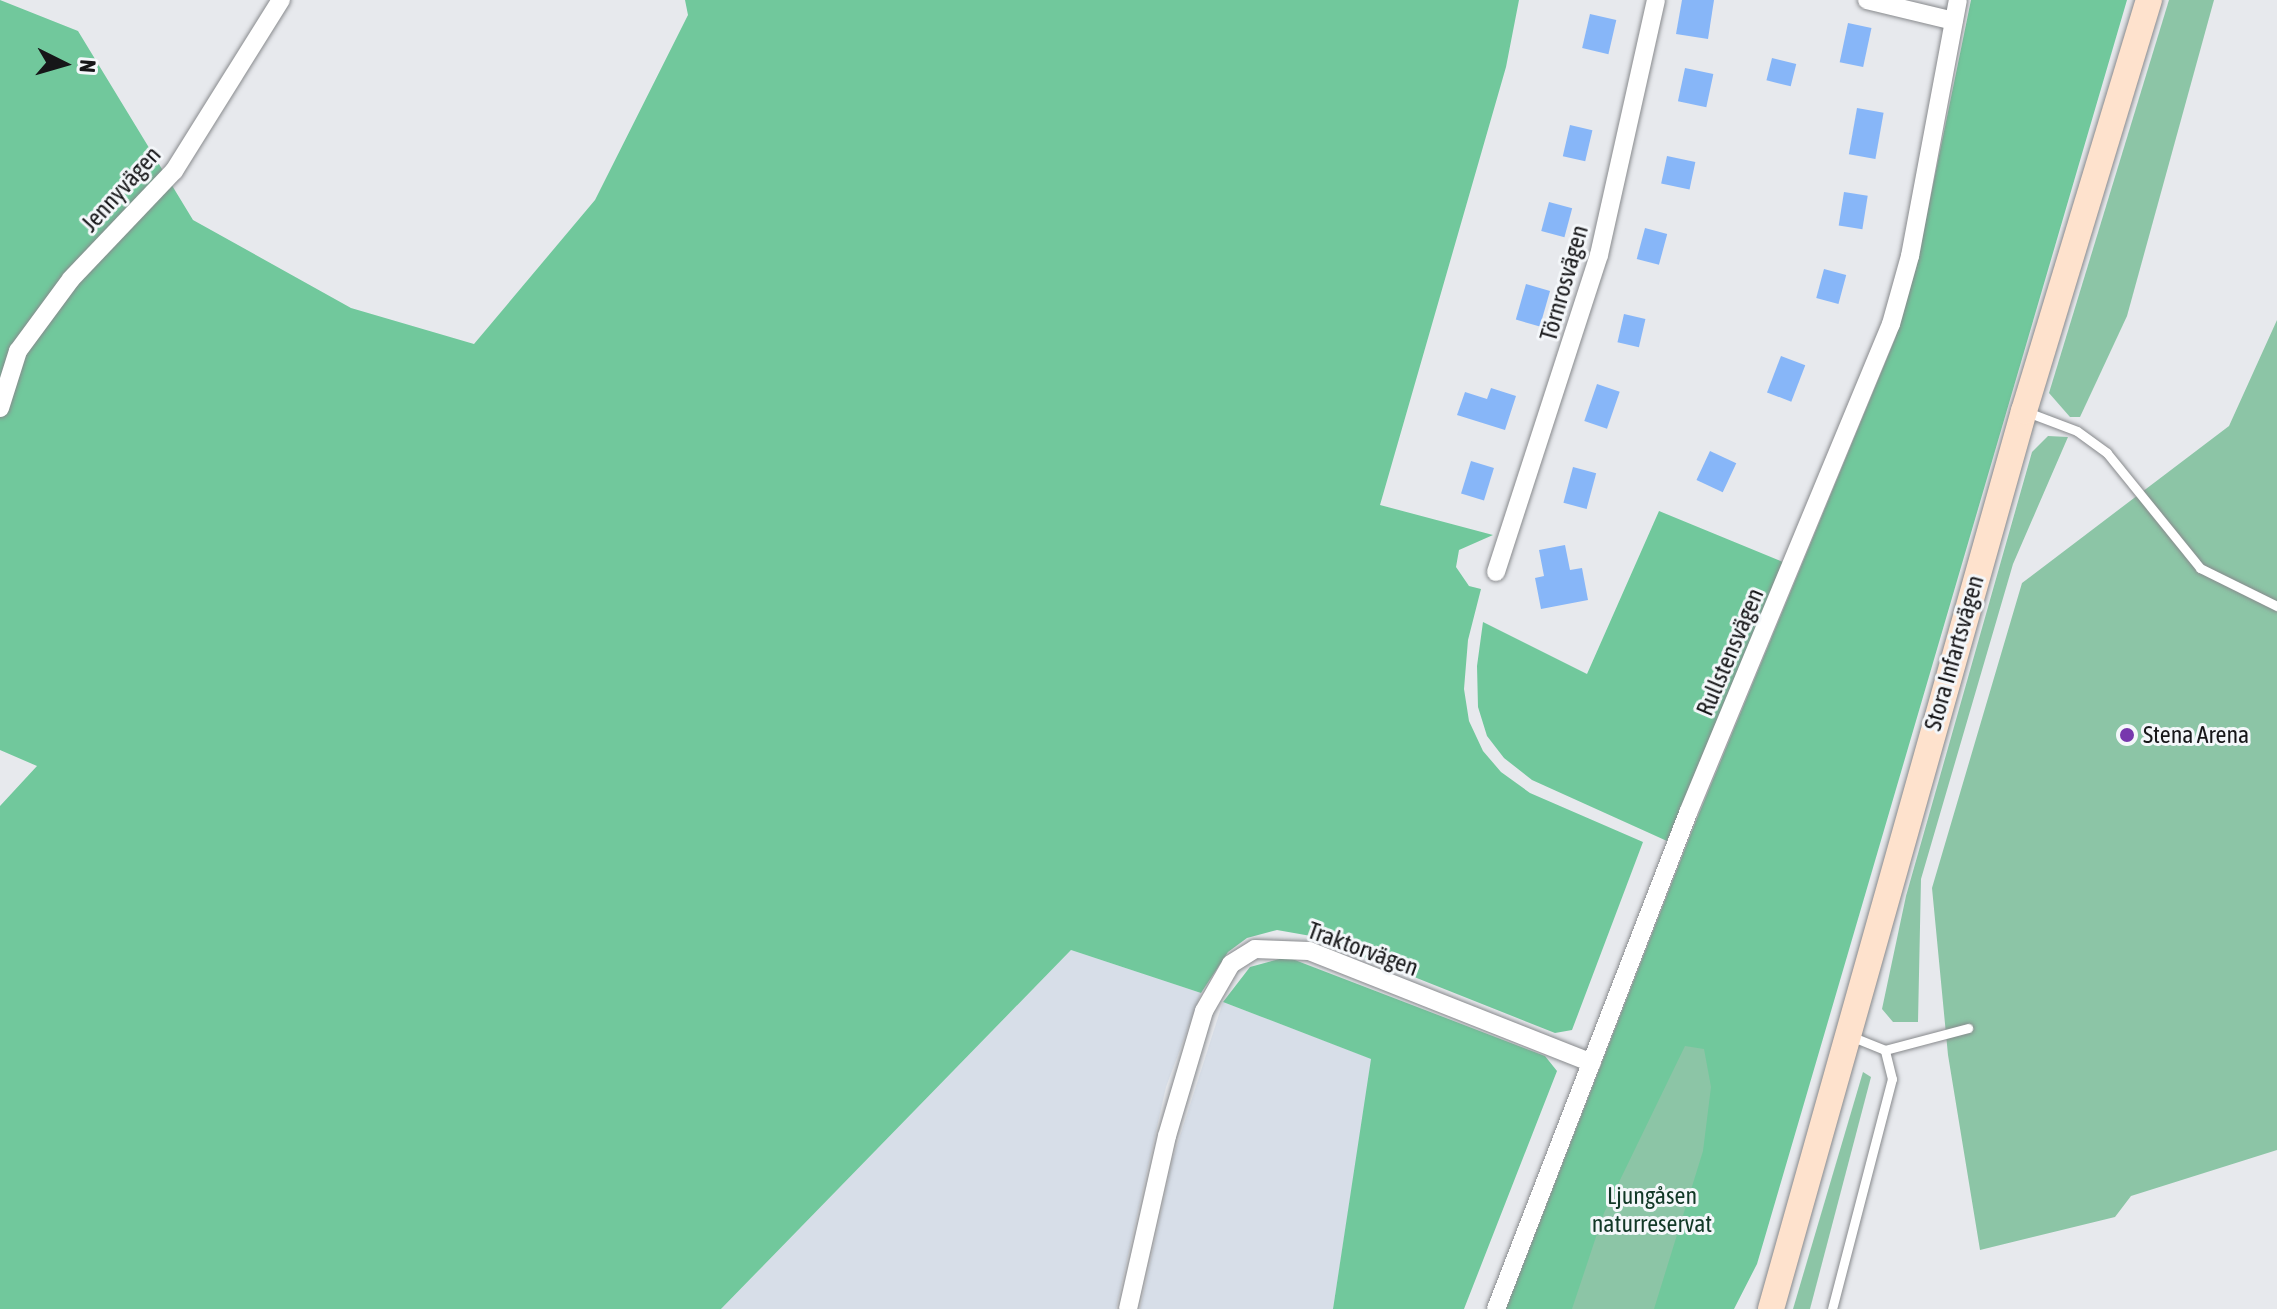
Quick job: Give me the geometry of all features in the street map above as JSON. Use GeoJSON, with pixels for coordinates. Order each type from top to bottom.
{"type":"FeatureCollection","features":[{"type":"Feature","properties":{"kind":"main road","name":"Stora Infartsvägen"},"geometry":{"type":"LineString","coordinates":[[1771,1309],[2024,411],[2149,0]]}},
{"type":"Feature","properties":{"kind":"street","name":"Jennyvägen"},"geometry":{"type":"LineString","coordinates":[[0,408],[18,351],[71,279],[174,171],[281,0]]}},
{"type":"Feature","properties":{"kind":"street","name":"Törnrosvägen"},"geometry":{"type":"LineString","coordinates":[[1496,572],[1599,255],[1656,0]]}},
{"type":"Feature","properties":{"kind":"street"},"geometry":{"type":"LineString","coordinates":[[1867,0],[1954,21]]}},
{"type":"Feature","properties":{"kind":"street","name":"Rullstensvägen"},"geometry":{"type":"LineString","coordinates":[[1496,1309],[1688,813],[1891,324],[1910,256],[1958,0]]}},
{"type":"Feature","properties":{"kind":"street","name":"Traktorvägen"},"geometry":{"type":"LineString","coordinates":[[1128,1309],[1167,1136],[1204,1011],[1231,964],[1255,949],[1309,951],[1592,1063]]}},
{"type":"Feature","properties":{"kind":"lane"},"geometry":{"type":"LineString","coordinates":[[2024,411],[2087,438],[2107,453],[2200,568],[2277,606]]}},
{"type":"Feature","properties":{"kind":"lane"},"geometry":{"type":"LineString","coordinates":[[1846,1034],[1885,1050],[1968,1028]]}},
{"type":"Feature","properties":{"kind":"lane"},"geometry":{"type":"LineString","coordinates":[[1832,1309],[1892,1079],[1885,1050]]}},
{"type":"Feature","properties":{"kind":"shaded area"},"geometry":{"type":"Polygon","coordinates":[[[1071,950],[1201,993],[1166,1087],[1116,1309],[721,1309],[1071,950]]]}},
{"type":"Feature","properties":{"kind":"shaded area"},"geometry":{"type":"Polygon","coordinates":[[[1223,1002],[1372,1059],[1333,1309],[1140,1309],[1173,1158],[1223,1002]]]}},
{"type":"Feature","properties":{"kind":"green space"},"geometry":{"type":"Polygon","coordinates":[[[0,0],[78,31],[193,220],[351,308],[474,344],[595,200],[688,15],[685,0],[1519,0],[1506,67],[1380,505],[1493,535],[1459,550],[1456,567],[1469,586],[1481,589],[1468,640],[1464,689],[1469,721],[1483,751],[1501,772],[1530,793],[1643,842],[1572,1030],[1555,1033],[1311,936],[1277,930],[1247,938],[1228,952],[1201,993],[1071,950],[721,1309],[0,1309],[0,806],[37,766],[0,750],[0,0]]]}},
{"type":"Feature","properties":{"kind":"green space"},"geometry":{"type":"Polygon","coordinates":[[[1971,0],[2127,0],[1757,1264],[1734,1309],[1654,1309],[1703,1151],[1711,1087],[1704,1049],[1685,1046],[1604,1213],[1572,1309],[1506,1309],[1696,821],[1895,339],[1916,268],[1971,0]]]}},
{"type":"Feature","properties":{"kind":"green space"},"geometry":{"type":"Polygon","coordinates":[[[2169,0],[2214,0],[2127,316],[2080,417],[2070,417],[2049,393],[2169,0]]]}},
{"type":"Feature","properties":{"kind":"green space","name":"Stena Arena"},"geometry":{"type":"Polygon","coordinates":[[[2277,320],[2277,1150],[2131,1196],[2115,1217],[1980,1250],[1948,1055],[1932,888],[2022,583],[2229,426],[2277,320]]]}},
{"type":"Feature","properties":{"kind":"green space"},"geometry":{"type":"Polygon","coordinates":[[[2048,436],[2068,437],[2013,564],[1921,879],[1918,1022],[1893,1022],[1882,1009],[1906,896],[2032,452],[2048,436]]]}},
{"type":"Feature","properties":{"kind":"green space"},"geometry":{"type":"Polygon","coordinates":[[[1659,511],[1783,562],[1667,841],[1532,780],[1504,758],[1487,736],[1478,707],[1477,666],[1483,622],[1587,674],[1659,511]]]}},
{"type":"Feature","properties":{"kind":"green space","name":"Ljungåsen naturreservat"},"geometry":{"type":"Polygon","coordinates":[[[1692,832],[1784,857],[1723,1309],[1508,1309],[1692,832]]]}},
{"type":"Feature","properties":{"kind":"green space"},"geometry":{"type":"Polygon","coordinates":[[[1287,957],[1545,1056],[1557,1071],[1464,1309],[1333,1309],[1371,1059],[1223,1002],[1250,967],[1287,957]]]}},
{"type":"Feature","properties":{"kind":"green space"},"geometry":{"type":"Polygon","coordinates":[[[1863,1072],[1871,1077],[1810,1309],[1793,1309],[1863,1072]]]}},
{"type":"Feature","properties":{"kind":"building"},"geometry":{"type":"Polygon","coordinates":[[[1682,0],[1714,0],[1708,39],[1676,34],[1682,0]]]}},
{"type":"Feature","properties":{"kind":"building"},"geometry":{"type":"Polygon","coordinates":[[[1590,14],[1616,20],[1608,54],[1582,48],[1590,14]]]}},
{"type":"Feature","properties":{"kind":"building"},"geometry":{"type":"Polygon","coordinates":[[[1848,23],[1871,28],[1863,67],[1840,62],[1848,23]]]}},
{"type":"Feature","properties":{"kind":"building"},"geometry":{"type":"Polygon","coordinates":[[[1772,58],[1796,64],[1791,86],[1766,80],[1772,58]]]}},
{"type":"Feature","properties":{"kind":"building"},"geometry":{"type":"Polygon","coordinates":[[[1685,68],[1713,74],[1706,107],[1678,101],[1685,68]]]}},
{"type":"Feature","properties":{"kind":"building"},"geometry":{"type":"Polygon","coordinates":[[[1857,108],[1884,113],[1875,159],[1849,154],[1857,108]]]}},
{"type":"Feature","properties":{"kind":"building"},"geometry":{"type":"Polygon","coordinates":[[[1570,125],[1592,130],[1585,161],[1563,156],[1570,125]]]}},
{"type":"Feature","properties":{"kind":"building"},"geometry":{"type":"Polygon","coordinates":[[[1667,156],[1695,162],[1690,189],[1661,183],[1667,156]]]}},
{"type":"Feature","properties":{"kind":"building"},"geometry":{"type":"Polygon","coordinates":[[[1844,192],[1868,196],[1862,229],[1839,226],[1844,192]]]}},
{"type":"Feature","properties":{"kind":"building"},"geometry":{"type":"Polygon","coordinates":[[[1549,202],[1572,208],[1564,237],[1541,231],[1549,202]]]}},
{"type":"Feature","properties":{"kind":"building"},"geometry":{"type":"Polygon","coordinates":[[[1645,228],[1667,234],[1659,265],[1637,259],[1645,228]]]}},
{"type":"Feature","properties":{"kind":"building"},"geometry":{"type":"Polygon","coordinates":[[[1824,269],[1846,275],[1838,304],[1816,298],[1824,269]]]}},
{"type":"Feature","properties":{"kind":"building"},"geometry":{"type":"Polygon","coordinates":[[[1526,284],[1550,291],[1540,326],[1516,320],[1526,284]]]}},
{"type":"Feature","properties":{"kind":"building"},"geometry":{"type":"Polygon","coordinates":[[[1624,314],[1645,319],[1639,347],[1617,342],[1624,314]]]}},
{"type":"Feature","properties":{"kind":"building"},"geometry":{"type":"Polygon","coordinates":[[[1781,356],[1805,365],[1791,402],[1767,392],[1781,356]]]}},
{"type":"Feature","properties":{"kind":"building"},"geometry":{"type":"Polygon","coordinates":[[[1597,384],[1620,392],[1607,429],[1584,421],[1597,384]]]}},
{"type":"Feature","properties":{"kind":"building"},"geometry":{"type":"Polygon","coordinates":[[[1491,388],[1516,396],[1505,430],[1457,415],[1465,392],[1487,399],[1491,388]]]}},
{"type":"Feature","properties":{"kind":"building"},"geometry":{"type":"Polygon","coordinates":[[[1710,451],[1736,463],[1723,492],[1696,480],[1710,451]]]}},
{"type":"Feature","properties":{"kind":"building"},"geometry":{"type":"Polygon","coordinates":[[[1471,461],[1494,468],[1484,501],[1461,494],[1471,461]]]}},
{"type":"Feature","properties":{"kind":"building"},"geometry":{"type":"Polygon","coordinates":[[[1573,467],[1596,473],[1587,509],[1563,503],[1573,467]]]}},
{"type":"Feature","properties":{"kind":"building"},"geometry":{"type":"Polygon","coordinates":[[[1565,545],[1570,570],[1582,568],[1588,600],[1541,609],[1535,578],[1544,576],[1539,550],[1565,545]]]}},
{"type":"Feature","properties":{"kind":"place","name":"Stena Arena"},"geometry":{"type":"Point","coordinates":[2127,735]}}]}
